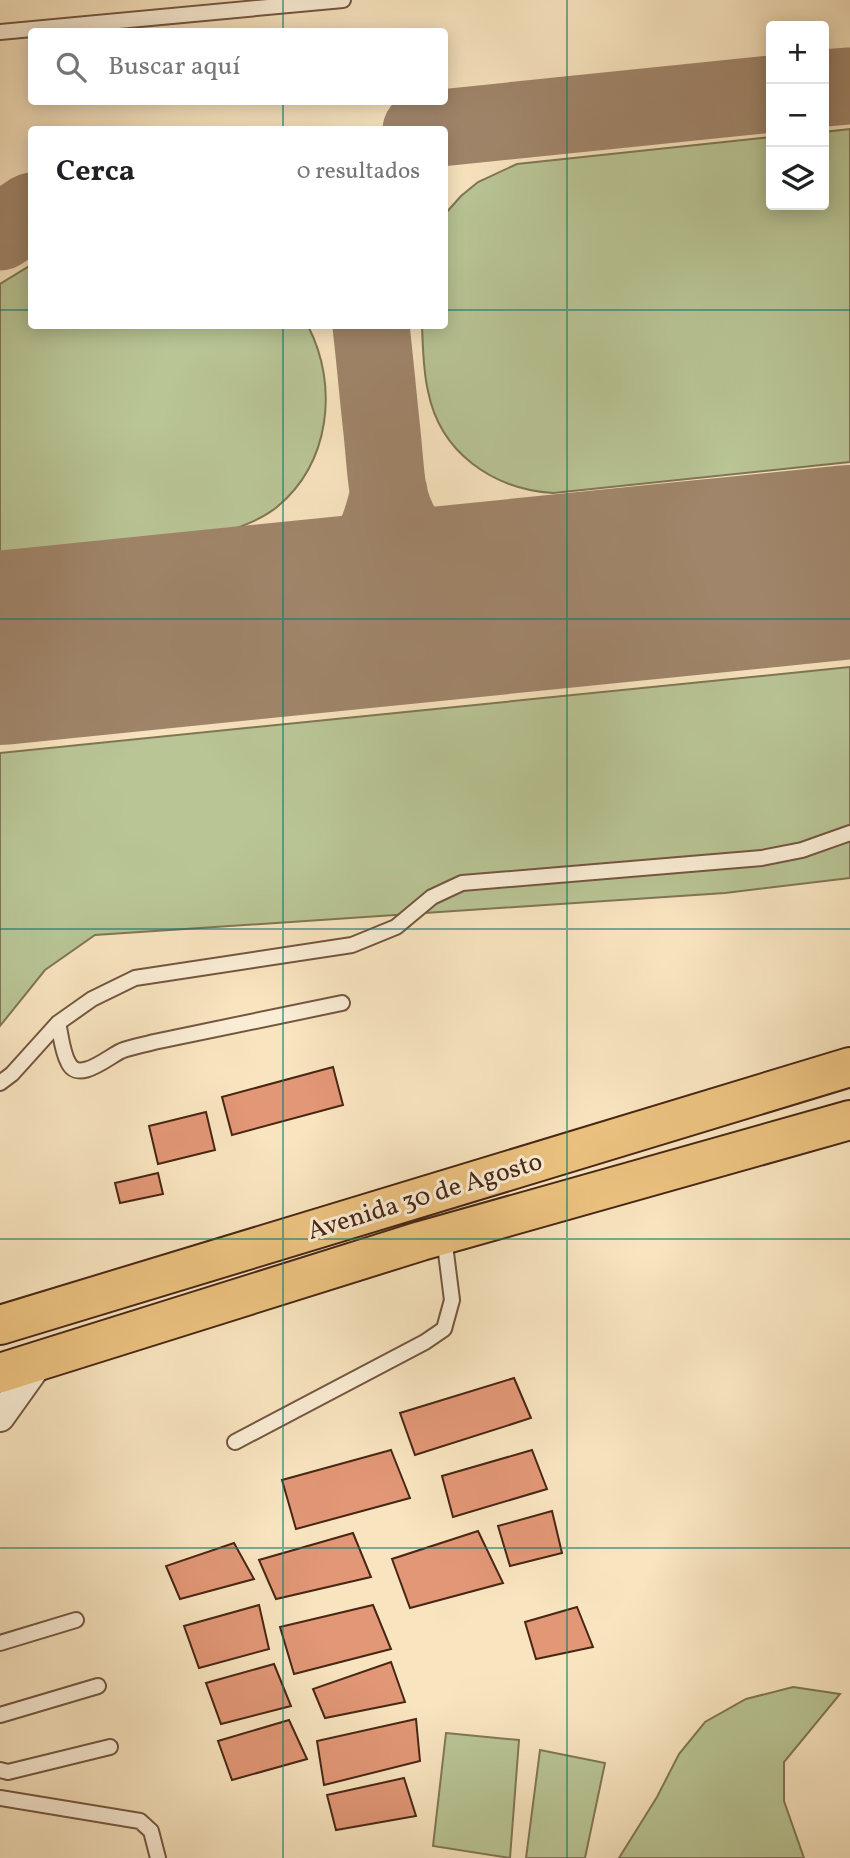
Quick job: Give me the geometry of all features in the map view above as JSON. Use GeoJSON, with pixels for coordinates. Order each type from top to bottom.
{"type":"FeatureCollection","features":[{"type":"Feature","properties":{"kind":"main road","name":"Avenida 30 de Agosto"},"geometry":{"type":"LineString","coordinates":[[0,1325],[850,1067]]}},
{"type":"Feature","properties":{"kind":"main road","name":"Avenida 30 de Agosto"},"geometry":{"type":"LineString","coordinates":[[0,1373],[443,1235],[850,1120]]}},
{"type":"Feature","properties":{"kind":"street"},"geometry":{"type":"LineString","coordinates":[[0,1417],[40,1362]]}},
{"type":"Feature","properties":{"kind":"lane"},"geometry":{"type":"LineString","coordinates":[[52,28],[343,0]]}},
{"type":"Feature","properties":{"kind":"lane"},"geometry":{"type":"LineString","coordinates":[[0,33],[28,30]]}},
{"type":"Feature","properties":{"kind":"lane"},"geometry":{"type":"LineString","coordinates":[[0,1083],[12,1074],[58,1023],[92,999],[135,978],[352,945],[396,928],[432,897],[462,883],[762,858],[802,850],[850,833]]}},
{"type":"Feature","properties":{"kind":"lane"},"geometry":{"type":"LineString","coordinates":[[58,1023],[68,1063],[80,1071],[89,1069],[123,1050],[342,1003]]}},
{"type":"Feature","properties":{"kind":"lane"},"geometry":{"type":"LineString","coordinates":[[235,1441],[425,1342],[444,1329],[453,1300],[443,1235]]}},
{"type":"Feature","properties":{"kind":"lane"},"geometry":{"type":"LineString","coordinates":[[0,1643],[76,1620]]}},
{"type":"Feature","properties":{"kind":"lane"},"geometry":{"type":"LineString","coordinates":[[0,1715],[99,1686]]}},
{"type":"Feature","properties":{"kind":"lane"},"geometry":{"type":"LineString","coordinates":[[0,1770],[8,1772],[110,1746]]}},
{"type":"Feature","properties":{"kind":"lane"},"geometry":{"type":"LineString","coordinates":[[0,1798],[140,1821],[151,1831],[158,1858]]}},
{"type":"Feature","properties":{"kind":"green space"},"geometry":{"type":"Polygon","coordinates":[[[850,129],[850,462],[553,493],[510,484],[472,464],[444,433],[434,413],[424,367],[422,329],[448,329],[448,211],[478,182],[517,164],[766,138],[766,210],[829,210],[829,131],[850,129]]]}},
{"type":"Feature","properties":{"kind":"green space"},"geometry":{"type":"Polygon","coordinates":[[[28,267],[28,329],[309,329],[324,373],[326,398],[324,422],[309,469],[295,489],[277,507],[229,531],[0,555],[0,284],[28,267]]]}},
{"type":"Feature","properties":{"kind":"green space"},"geometry":{"type":"Polygon","coordinates":[[[850,667],[850,878],[725,893],[95,935],[45,970],[0,1026],[0,753],[850,667]]]}},
{"type":"Feature","properties":{"kind":"green space"},"geometry":{"type":"Polygon","coordinates":[[[793,1687],[840,1694],[784,1762],[784,1801],[804,1858],[619,1858],[657,1797],[679,1754],[705,1722],[746,1699],[793,1687]]]}},
{"type":"Feature","properties":{"kind":"green space"},"geometry":{"type":"Polygon","coordinates":[[[446,1733],[519,1740],[510,1858],[433,1846],[446,1733]]]}},
{"type":"Feature","properties":{"kind":"green space"},"geometry":{"type":"Polygon","coordinates":[[[540,1750],[605,1763],[585,1858],[526,1858],[540,1750]]]}},
{"type":"Feature","properties":{"kind":"building"},"geometry":{"type":"Polygon","coordinates":[[[333,1067],[343,1105],[232,1135],[222,1097],[333,1067]]]}},
{"type":"Feature","properties":{"kind":"building"},"geometry":{"type":"Polygon","coordinates":[[[206,1112],[215,1150],[158,1164],[149,1126],[206,1112]]]}},
{"type":"Feature","properties":{"kind":"building"},"geometry":{"type":"Polygon","coordinates":[[[158,1173],[163,1194],[120,1203],[115,1183],[158,1173]]]}},
{"type":"Feature","properties":{"kind":"building"},"geometry":{"type":"Polygon","coordinates":[[[514,1378],[531,1418],[415,1455],[400,1413],[514,1378]]]}},
{"type":"Feature","properties":{"kind":"building"},"geometry":{"type":"Polygon","coordinates":[[[391,1450],[410,1498],[296,1529],[282,1480],[391,1450]]]}},
{"type":"Feature","properties":{"kind":"building"},"geometry":{"type":"Polygon","coordinates":[[[532,1450],[547,1489],[453,1517],[442,1476],[532,1450]]]}},
{"type":"Feature","properties":{"kind":"building"},"geometry":{"type":"Polygon","coordinates":[[[552,1511],[562,1553],[510,1566],[498,1526],[552,1511]]]}},
{"type":"Feature","properties":{"kind":"building"},"geometry":{"type":"Polygon","coordinates":[[[478,1531],[503,1583],[410,1608],[392,1559],[478,1531]]]}},
{"type":"Feature","properties":{"kind":"building"},"geometry":{"type":"Polygon","coordinates":[[[353,1533],[371,1577],[276,1599],[259,1560],[353,1533]]]}},
{"type":"Feature","properties":{"kind":"building"},"geometry":{"type":"Polygon","coordinates":[[[234,1543],[254,1579],[180,1599],[166,1566],[234,1543]]]}},
{"type":"Feature","properties":{"kind":"building"},"geometry":{"type":"Polygon","coordinates":[[[259,1605],[269,1649],[199,1668],[184,1626],[259,1605]]]}},
{"type":"Feature","properties":{"kind":"building"},"geometry":{"type":"Polygon","coordinates":[[[373,1605],[391,1649],[294,1674],[280,1627],[373,1605]]]}},
{"type":"Feature","properties":{"kind":"building"},"geometry":{"type":"Polygon","coordinates":[[[577,1607],[593,1647],[536,1659],[525,1622],[577,1607]]]}},
{"type":"Feature","properties":{"kind":"building"},"geometry":{"type":"Polygon","coordinates":[[[391,1662],[405,1702],[325,1718],[313,1689],[391,1662]]]}},
{"type":"Feature","properties":{"kind":"building"},"geometry":{"type":"Polygon","coordinates":[[[274,1664],[291,1706],[221,1724],[206,1683],[274,1664]]]}},
{"type":"Feature","properties":{"kind":"building"},"geometry":{"type":"Polygon","coordinates":[[[416,1719],[420,1761],[324,1785],[317,1741],[416,1719]]]}},
{"type":"Feature","properties":{"kind":"building"},"geometry":{"type":"Polygon","coordinates":[[[289,1720],[307,1759],[232,1780],[218,1741],[289,1720]]]}},
{"type":"Feature","properties":{"kind":"building"},"geometry":{"type":"Polygon","coordinates":[[[404,1778],[416,1816],[336,1830],[327,1795],[404,1778]]]}},
{"type":"Feature","properties":{"kind":"taxiway"},"geometry":{"type":"LineString","coordinates":[[829,88],[850,86]]}},
{"type":"Feature","properties":{"kind":"taxiway"},"geometry":{"type":"LineString","coordinates":[[448,127],[766,95]]}},
{"type":"Feature","properties":{"kind":"taxiway"},"geometry":{"type":"LineString","coordinates":[[0,232],[28,214]]}},
{"type":"Feature","properties":{"kind":"taxiway"},"geometry":{"type":"LineString","coordinates":[[371,329],[388,490],[394,512],[418,549],[434,564],[472,585],[514,597]]}},
{"type":"Feature","properties":{"kind":"taxiway"},"geometry":{"type":"LineString","coordinates":[[290,619],[329,596],[357,569],[376,535],[389,492]]}},
{"type":"Feature","properties":{"kind":"runway"},"geometry":{"type":"LineString","coordinates":[[0,648],[850,562]]}}]}
